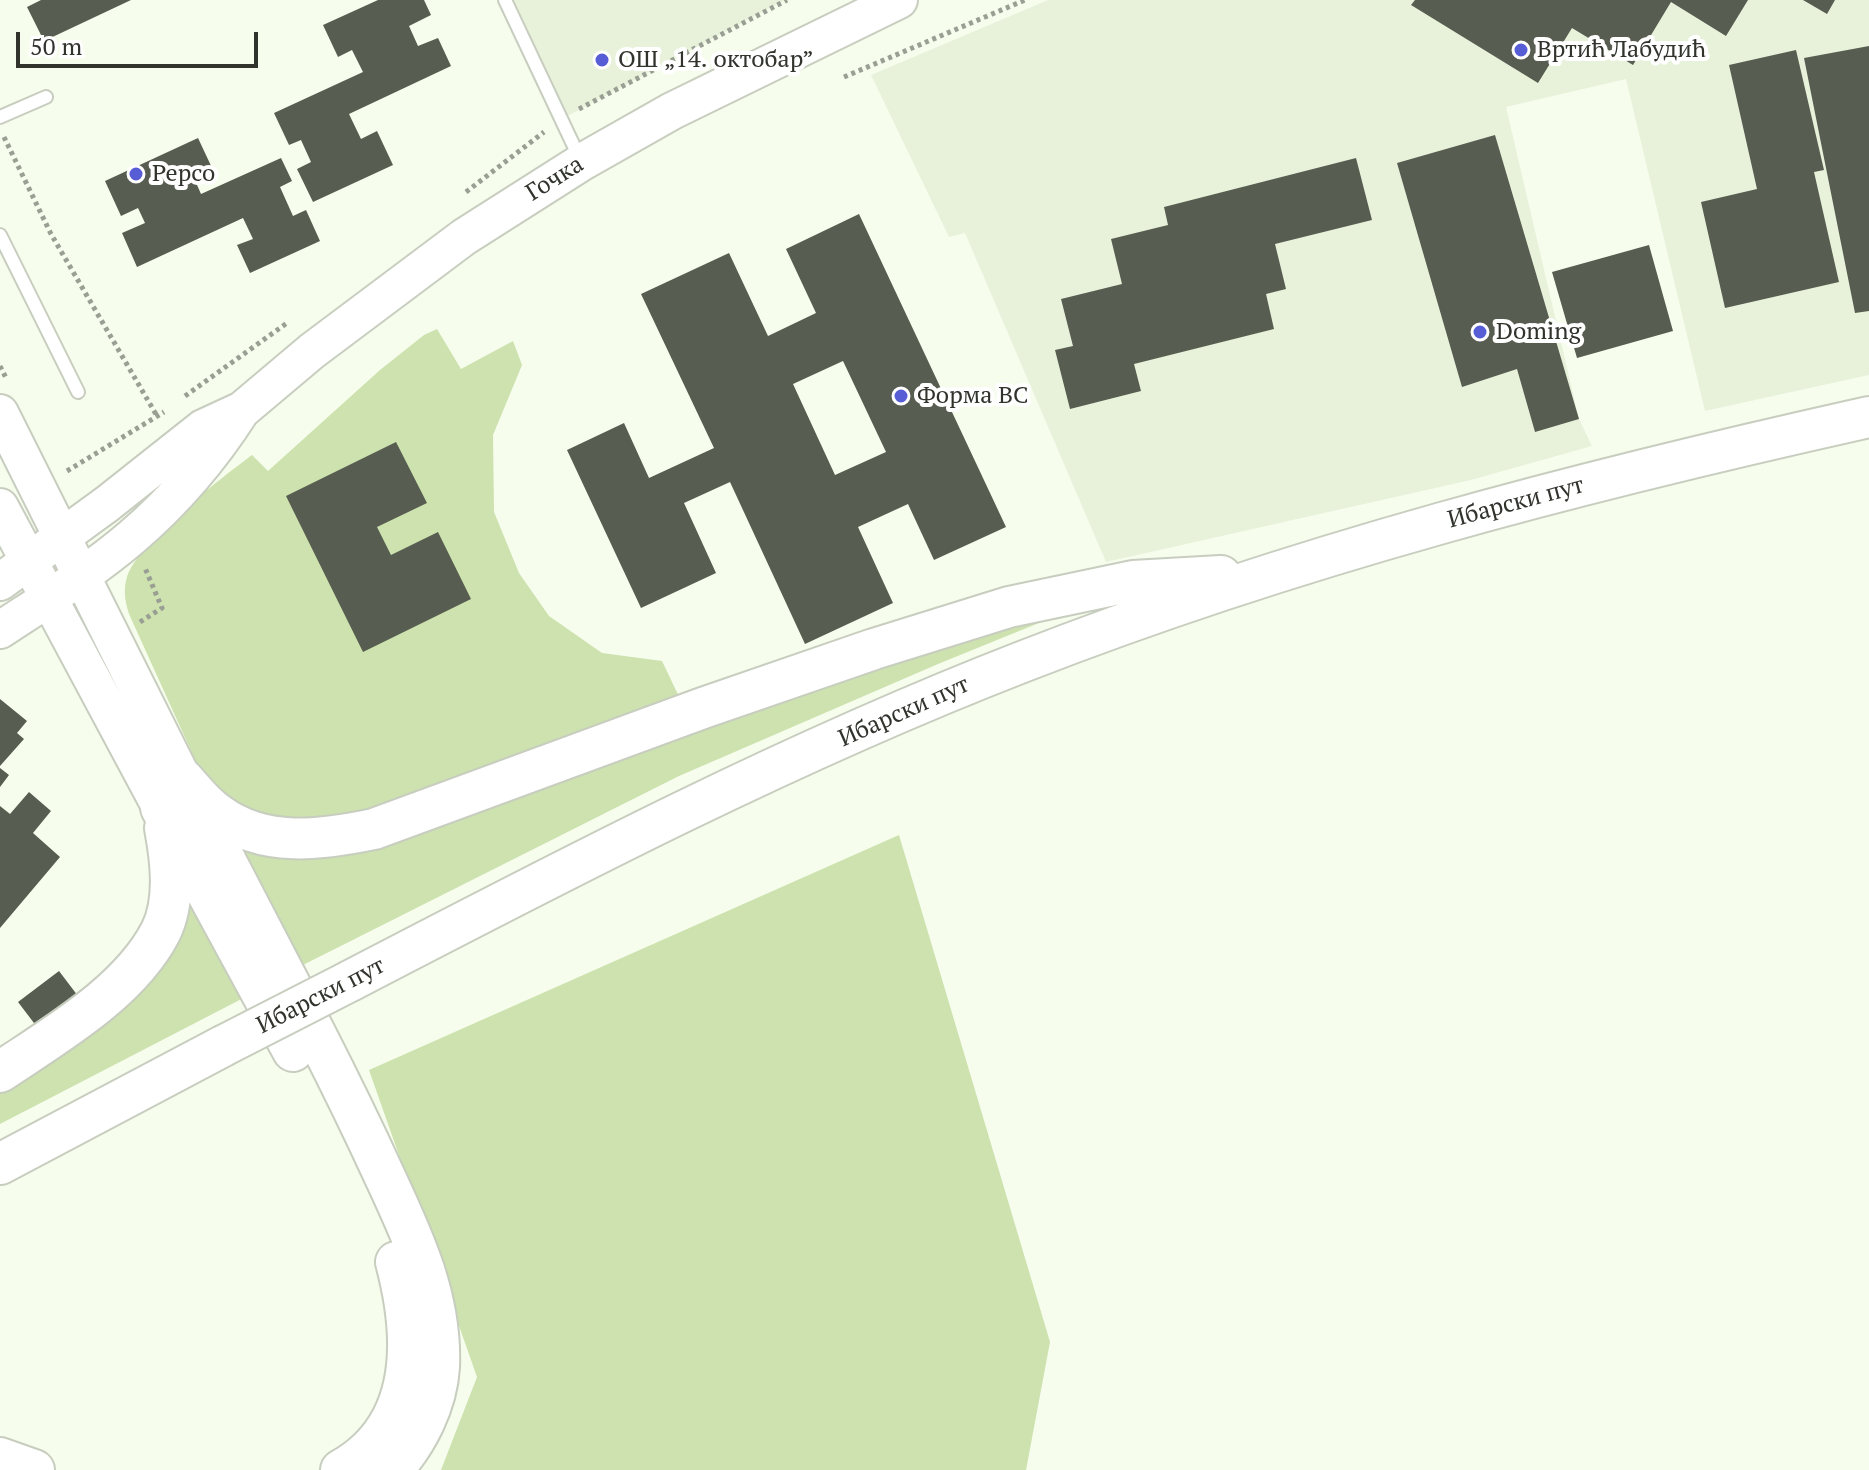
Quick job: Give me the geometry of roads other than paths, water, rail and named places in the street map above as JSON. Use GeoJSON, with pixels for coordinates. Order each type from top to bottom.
{"type":"FeatureCollection","features":[{"type":"Feature","properties":{"kind":"main road","name":"Ибарски пут"},"geometry":{"type":"LineString","coordinates":[[0,1164],[606,849],[864,729],[1018,663],[1270,574],[1437,524],[1606,478],[1869,417]]}},
{"type":"Feature","properties":{"kind":"main road"},"geometry":{"type":"LineString","coordinates":[[172,794],[251,831],[280,839],[345,835],[374,829],[845,659],[1009,607],[1133,581],[1270,574]]}},
{"type":"Feature","properties":{"kind":"main road"},"geometry":{"type":"LineString","coordinates":[[0,1072],[103,1000],[144,959],[162,929],[169,896],[172,794]]}},
{"type":"Feature","properties":{"kind":"main road"},"geometry":{"type":"LineString","coordinates":[[172,794],[375,1206],[395,1258],[405,1299],[409,1339],[406,1376],[397,1409],[379,1440],[341,1470]]}},
{"type":"Feature","properties":{"kind":"main road"},"geometry":{"type":"LineString","coordinates":[[172,794],[354,1109],[430,1281],[439,1369],[422,1428],[405,1456],[392,1470]]}},
{"type":"Feature","properties":{"kind":"main road"},"geometry":{"type":"LineString","coordinates":[[0,1182],[92,1116]]}},
{"type":"Feature","properties":{"kind":"main road"},"geometry":{"type":"LineString","coordinates":[[0,1458],[34,1470]]}},
{"type":"Feature","properties":{"kind":"street","name":"Гочка"},"geometry":{"type":"LineString","coordinates":[[0,582],[203,428],[242,410],[312,351],[464,237],[582,162],[672,111],[899,0]]}},
{"type":"Feature","properties":{"kind":"street","name":"Гочка"},"geometry":{"type":"LineString","coordinates":[[0,630],[131,538],[167,504],[216,449],[242,410]]}},
{"type":"Feature","properties":{"kind":"street"},"geometry":{"type":"LineString","coordinates":[[0,413],[114,640],[172,794]]}},
{"type":"Feature","properties":{"kind":"street"},"geometry":{"type":"LineString","coordinates":[[0,507],[49,598],[172,794]]}},
{"type":"Feature","properties":{"kind":"lane"},"geometry":{"type":"LineString","coordinates":[[505,0],[582,162]]}},
{"type":"Feature","properties":{"kind":"lane"},"geometry":{"type":"LineString","coordinates":[[0,117],[46,97]]}},
{"type":"Feature","properties":{"kind":"lane"},"geometry":{"type":"LineString","coordinates":[[0,235],[78,392]]}},
{"type":"Feature","properties":{"kind":"place","name":"Вртић Лабудић"},"geometry":{"type":"Point","coordinates":[1521,50]}},
{"type":"Feature","properties":{"kind":"place","name":"ОШ „14. октобар”"},"geometry":{"type":"Point","coordinates":[602,60]}},
{"type":"Feature","properties":{"kind":"place","name":"Pepco"},"geometry":{"type":"Point","coordinates":[136,174]}},
{"type":"Feature","properties":{"kind":"place","name":"Doming"},"geometry":{"type":"Point","coordinates":[1480,332]}},
{"type":"Feature","properties":{"kind":"place","name":"Форма ВС"},"geometry":{"type":"Point","coordinates":[901,396]}}]}
